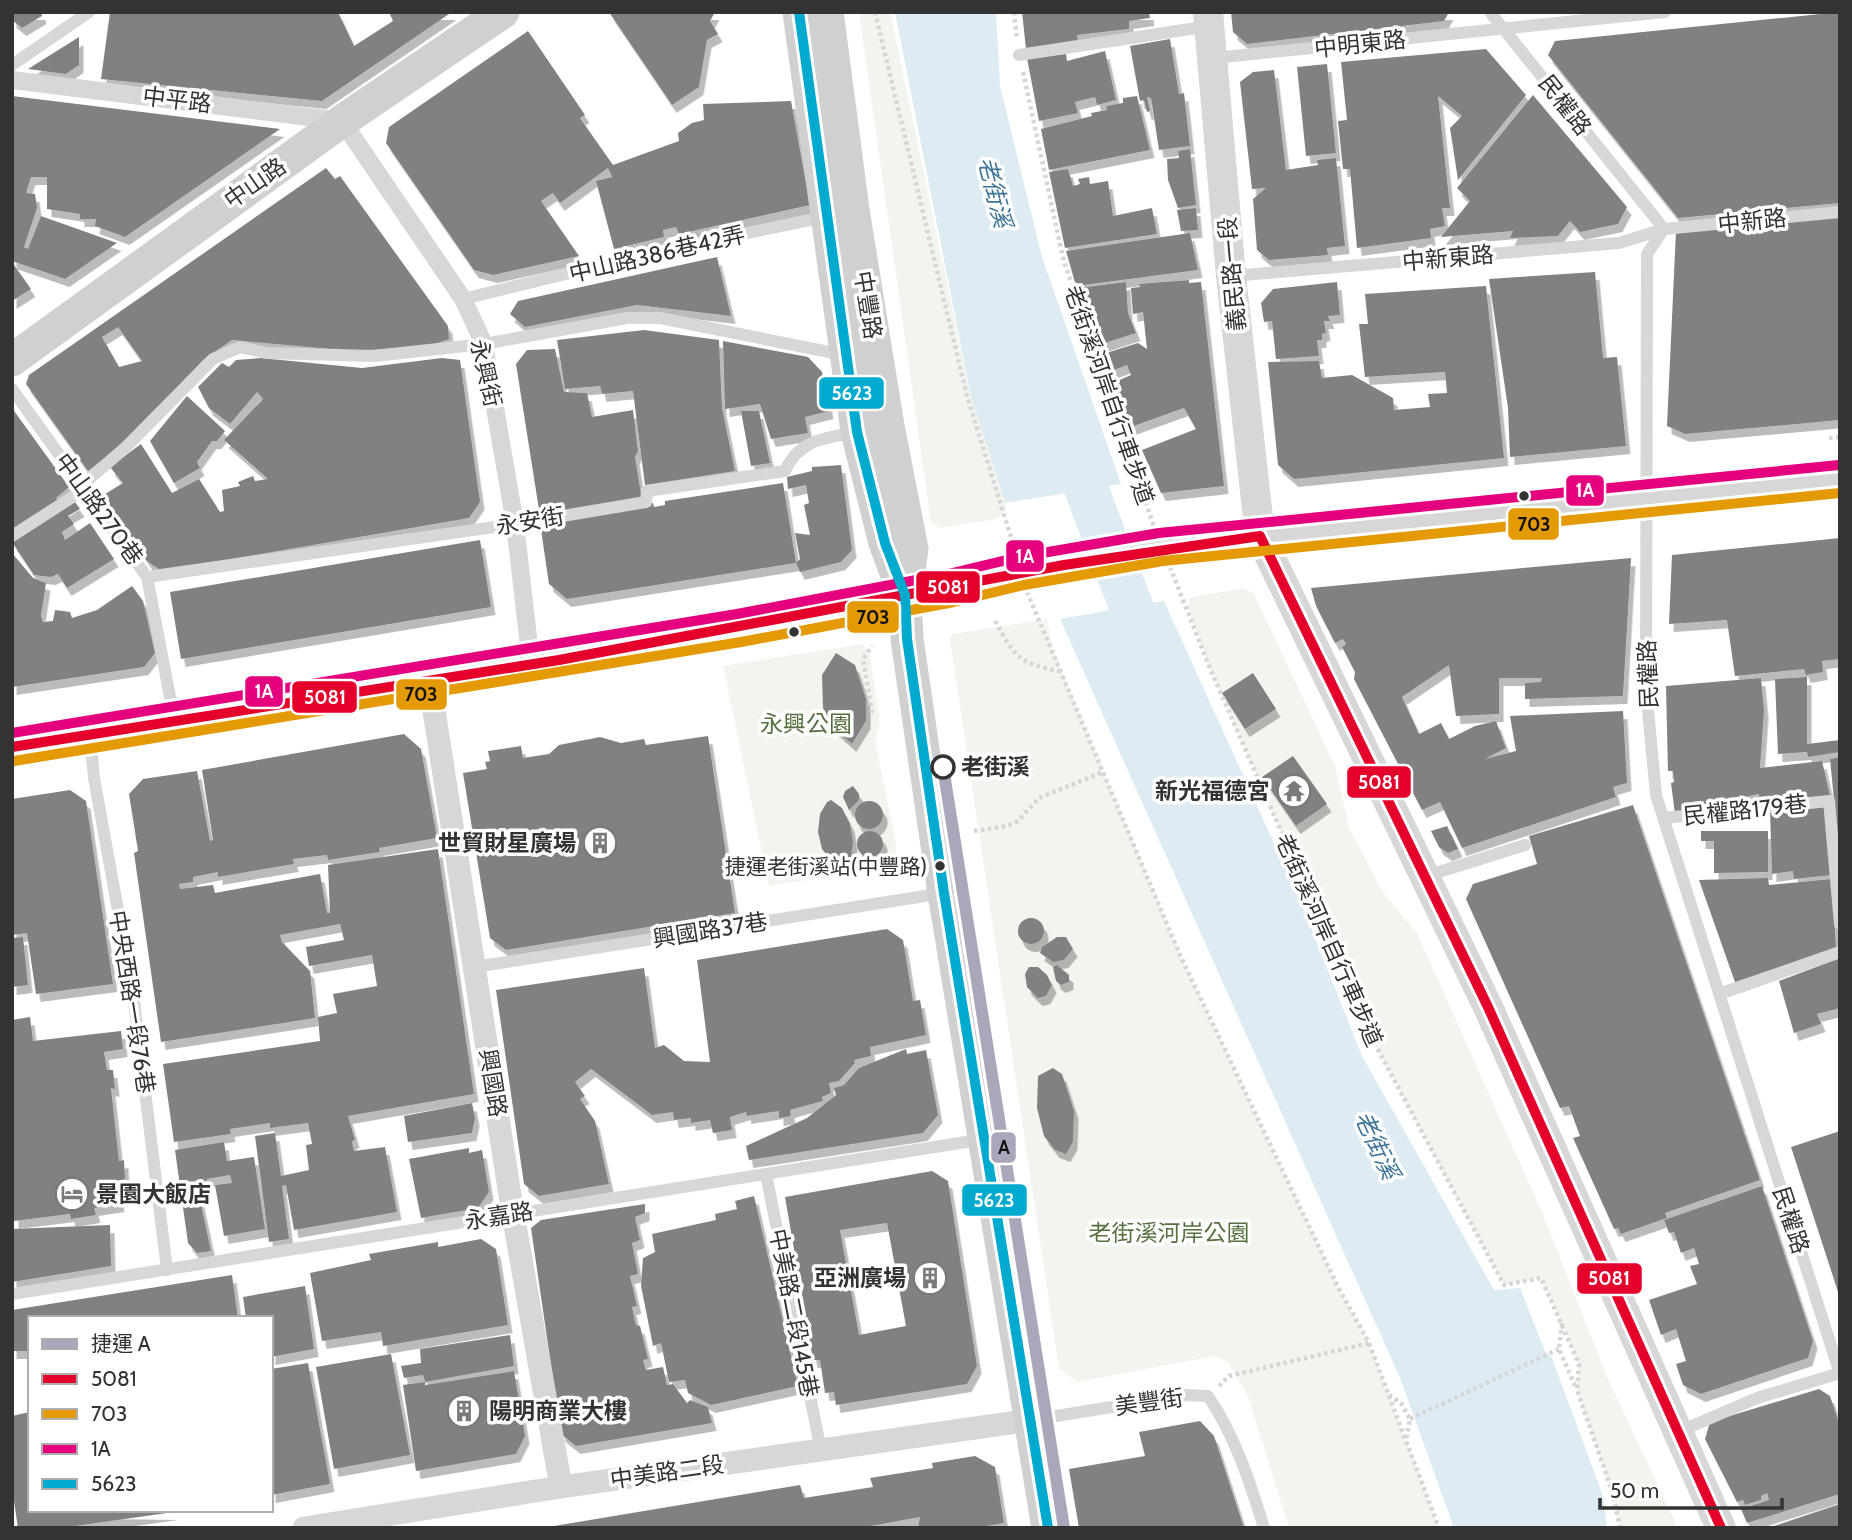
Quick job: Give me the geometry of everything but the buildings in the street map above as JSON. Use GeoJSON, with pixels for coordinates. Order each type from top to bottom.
{"type":"FeatureCollection","features":[{"type":"Feature","properties":{"kind":"main road","name":"中山路"},"geometry":{"type":"LineString","coordinates":[[12,360],[342,121],[503,12]]}},
{"type":"Feature","properties":{"kind":"main road","name":"中豐路"},"geometry":{"type":"LineString","coordinates":[[799,12],[841,213],[872,429],[885,543],[905,595],[906,639],[944,892],[1048,1528]]}},
{"type":"Feature","properties":{"kind":"main road","name":"中豐路"},"geometry":{"type":"LineString","coordinates":[[827,12],[841,213]]}},
{"type":"Feature","properties":{"kind":"street","name":"義民路一段"},"geometry":{"type":"LineString","coordinates":[[1209,19],[1231,276],[1260,536],[1426,876],[1721,1528]]}},
{"type":"Feature","properties":{"kind":"street","name":"中平路"},"geometry":{"type":"LineString","coordinates":[[12,80],[342,121]]}},
{"type":"Feature","properties":{"kind":"street","name":"永興街"},"geometry":{"type":"LineString","coordinates":[[342,121],[463,299],[484,344],[515,524],[531,663]]}},
{"type":"Feature","properties":{"kind":"street"},"geometry":{"type":"LineString","coordinates":[[12,747],[174,723],[739,628],[1021,571],[1161,547],[1647,496],[1840,479]]}},
{"type":"Feature","properties":{"kind":"street","name":"興國路"},"geometry":{"type":"LineString","coordinates":[[429,679],[513,1214],[561,1487]]}},
{"type":"Feature","properties":{"kind":"street","name":"中美路二段"},"geometry":{"type":"LineString","coordinates":[[304,1528],[561,1487],[1031,1420]]}},
{"type":"Feature","properties":{"kind":"lane"},"geometry":{"type":"LineString","coordinates":[[12,65],[89,12]]}},
{"type":"Feature","properties":{"kind":"lane","name":"民權路"},"geometry":{"type":"LineString","coordinates":[[1490,12],[1664,229],[1647,254],[1646,689],[1656,795],[1840,1373]]}},
{"type":"Feature","properties":{"kind":"lane","name":"中明東路"},"geometry":{"type":"LineString","coordinates":[[1214,58],[1665,12]]}},
{"type":"Feature","properties":{"kind":"lane"},"geometry":{"type":"LineString","coordinates":[[1019,55],[1209,19]]}},
{"type":"Feature","properties":{"kind":"lane","name":"中新路"},"geometry":{"type":"LineString","coordinates":[[1664,229],[1840,212]]}},
{"type":"Feature","properties":{"kind":"lane","name":"中山路386巷42弄"},"geometry":{"type":"LineString","coordinates":[[463,299],[655,253],[841,213]]}},
{"type":"Feature","properties":{"kind":"lane","name":"中新東路"},"geometry":{"type":"LineString","coordinates":[[1231,276],[1619,243],[1664,229]]}},
{"type":"Feature","properties":{"kind":"lane"},"geometry":{"type":"LineString","coordinates":[[12,536],[74,496],[81,486],[126,447],[214,359],[240,347],[267,353],[374,356],[484,344],[627,318],[660,318],[861,352]]}},
{"type":"Feature","properties":{"kind":"lane","name":"中山路270巷"},"geometry":{"type":"LineString","coordinates":[[12,389],[148,577],[174,723]]}},
{"type":"Feature","properties":{"kind":"lane","name":"永安街"},"geometry":{"type":"LineString","coordinates":[[148,577],[515,524],[646,502],[647,491],[785,471],[791,457],[811,441],[872,429]]}},
{"type":"Feature","properties":{"kind":"lane","name":"中央西路一段76巷"},"geometry":{"type":"LineString","coordinates":[[90,735],[94,778],[133,993],[167,1270]]}},
{"type":"Feature","properties":{"kind":"lane","name":"民權路179巷"},"geometry":{"type":"LineString","coordinates":[[1664,818],[1829,801],[1840,924]]}},
{"type":"Feature","properties":{"kind":"lane"},"geometry":{"type":"LineString","coordinates":[[1426,876],[1525,845]]}},
{"type":"Feature","properties":{"kind":"lane","name":"興國路37巷"},"geometry":{"type":"LineString","coordinates":[[475,967],[944,892]]}},
{"type":"Feature","properties":{"kind":"lane"},"geometry":{"type":"LineString","coordinates":[[1719,994],[1840,952]]}},
{"type":"Feature","properties":{"kind":"lane","name":"永嘉路"},"geometry":{"type":"LineString","coordinates":[[12,1294],[985,1139]]}},
{"type":"Feature","properties":{"kind":"lane","name":"中美路二段145巷"},"geometry":{"type":"LineString","coordinates":[[766,1174],[821,1451]]}},
{"type":"Feature","properties":{"kind":"lane"},"geometry":{"type":"LineString","coordinates":[[1678,1433],[1757,1398],[1840,1373]]}},
{"type":"Feature","properties":{"kind":"lane","name":"美豐街"},"geometry":{"type":"LineString","coordinates":[[1031,1420],[1185,1395],[1208,1396],[1222,1417],[1248,1476],[1264,1528]]}},
{"type":"Feature","properties":{"kind":"path"},"geometry":{"type":"LineString","coordinates":[[875,12],[967,396],[1028,595],[1180,955],[1331,1272],[1369,1343],[1439,1528]]}},
{"type":"Feature","properties":{"kind":"path","name":"老街溪河岸自行車步道"},"geometry":{"type":"LineString","coordinates":[[1014,12],[1019,55],[1063,258],[1133,472],[1161,547],[1209,666],[1369,1033],[1504,1285],[1541,1278],[1562,1322],[1579,1364],[1577,1390],[1612,1492],[1620,1528]]}},
{"type":"Feature","properties":{"kind":"path"},"geometry":{"type":"LineString","coordinates":[[1829,438],[1840,437]]}},
{"type":"Feature","properties":{"kind":"path"},"geometry":{"type":"LineString","coordinates":[[995,621],[1017,658],[1031,665],[1062,672]]}},
{"type":"Feature","properties":{"kind":"path"},"geometry":{"type":"LineString","coordinates":[[872,646],[863,659],[872,713]]}},
{"type":"Feature","properties":{"kind":"path"},"geometry":{"type":"LineString","coordinates":[[974,831],[1007,826],[1018,821],[1040,798],[1103,772]]}},
{"type":"Feature","properties":{"kind":"path"},"geometry":{"type":"LineString","coordinates":[[1562,1322],[1559,1349],[1577,1390]]}},
{"type":"Feature","properties":{"kind":"path"},"geometry":{"type":"LineString","coordinates":[[1208,1396],[1229,1376],[1369,1343]]}},
{"type":"Feature","properties":{"kind":"path"},"geometry":{"type":"LineString","coordinates":[[1410,1419],[1559,1349]]}},
{"type":"Feature","properties":{"kind":"path"},"geometry":{"type":"LineString","coordinates":[[1387,1394],[1401,1403],[1410,1419],[1405,1441]]}},
{"type":"Feature","properties":{"kind":"green space"},"geometry":{"type":"Polygon","coordinates":[[[859,12],[890,12],[971,397],[1005,503],[1006,511],[996,519],[939,528],[931,522],[859,12]]]}},
{"type":"Feature","properties":{"kind":"green space"},"geometry":{"type":"Polygon","coordinates":[[[1243,588],[1254,594],[1335,766],[1349,828],[1382,891],[1417,933],[1545,1219],[1607,1377],[1678,1528],[1621,1528],[1612,1491],[1577,1390],[1579,1364],[1541,1278],[1504,1285],[1369,1033],[1209,666],[1188,609],[1189,598],[1243,588]]]}},
{"type":"Feature","properties":{"kind":"green space","name":"老街溪河岸公園"},"geometry":{"type":"Polygon","coordinates":[[[1047,619],[1052,647],[1180,955],[1337,1285],[1369,1343],[1439,1528],[1289,1528],[1248,1396],[1228,1362],[1215,1356],[1077,1382],[1059,1368],[950,639],[953,634],[1047,619]]]}},
{"type":"Feature","properties":{"kind":"green space","name":"永興公園"},"geometry":{"type":"Polygon","coordinates":[[[863,644],[870,656],[880,722],[875,741],[896,844],[895,865],[769,886],[723,666],[863,644]]]}},
{"type":"Feature","properties":{"kind":"water"},"geometry":{"type":"Polygon","coordinates":[[[895,12],[996,12],[1000,86],[1042,257],[1121,484],[1005,503],[971,397],[895,12]]]}},
{"type":"Feature","properties":{"kind":"water"},"geometry":{"type":"Polygon","coordinates":[[[1164,601],[1302,905],[1362,1056],[1494,1290],[1520,1288],[1545,1351],[1552,1358],[1603,1496],[1607,1528],[1454,1528],[1400,1378],[1060,619],[1164,601]]]}},
{"type":"Feature","properties":{"kind":"waterway","name":"老街溪"},"geometry":{"type":"LineString","coordinates":[[1066,436],[1152,661]]}},
{"type":"Feature","properties":{"kind":"metro line","name":"A"},"geometry":{"type":"LineString","coordinates":[[943,767],[1064,1528]]}},
{"type":"Feature","properties":{"kind":"transit line","name":"5623"},"geometry":{"type":"LineString","coordinates":[[799,12],[857,432],[885,543],[905,595],[907,639],[944,893],[1048,1528]]}},
{"type":"Feature","properties":{"kind":"transit line","name":"1A"},"geometry":{"type":"LineString","coordinates":[[12,733],[737,614],[948,574],[1019,557],[1159,533],[1839,465]]}},
{"type":"Feature","properties":{"kind":"transit line","name":"703"},"geometry":{"type":"LineString","coordinates":[[14,761],[741,642],[954,602],[1024,585],[1163,561],[1840,493]]}},
{"type":"Feature","properties":{"kind":"transit line","name":"5081"},"geometry":{"type":"LineString","coordinates":[[1260,536],[1488,1007],[1721,1528]]}},
{"type":"Feature","properties":{"kind":"transit line","name":"5081"},"geometry":{"type":"LineString","coordinates":[[12,747],[559,660],[1064,565],[1260,536]]}},
{"type":"Feature","properties":{"kind":"place","name":"老街溪"},"geometry":{"type":"Point","coordinates":[943,767]}},
{"type":"Feature","properties":{"kind":"place","name":"新光福德宮"},"geometry":{"type":"Point","coordinates":[1294,791]}},
{"type":"Feature","properties":{"kind":"place","name":"世貿財星廣場"},"geometry":{"type":"Point","coordinates":[600,843]}},
{"type":"Feature","properties":{"kind":"place","name":"捷運老街溪站(中豐路)"},"geometry":{"type":"Point","coordinates":[940,866]}},
{"type":"Feature","properties":{"kind":"place","name":"景園大飯店"},"geometry":{"type":"Point","coordinates":[72,1194]}},
{"type":"Feature","properties":{"kind":"place","name":"亞洲廣場"},"geometry":{"type":"Point","coordinates":[930,1278]}},
{"type":"Feature","properties":{"kind":"place","name":"陽明商業大樓"},"geometry":{"type":"Point","coordinates":[464,1411]}}]}
